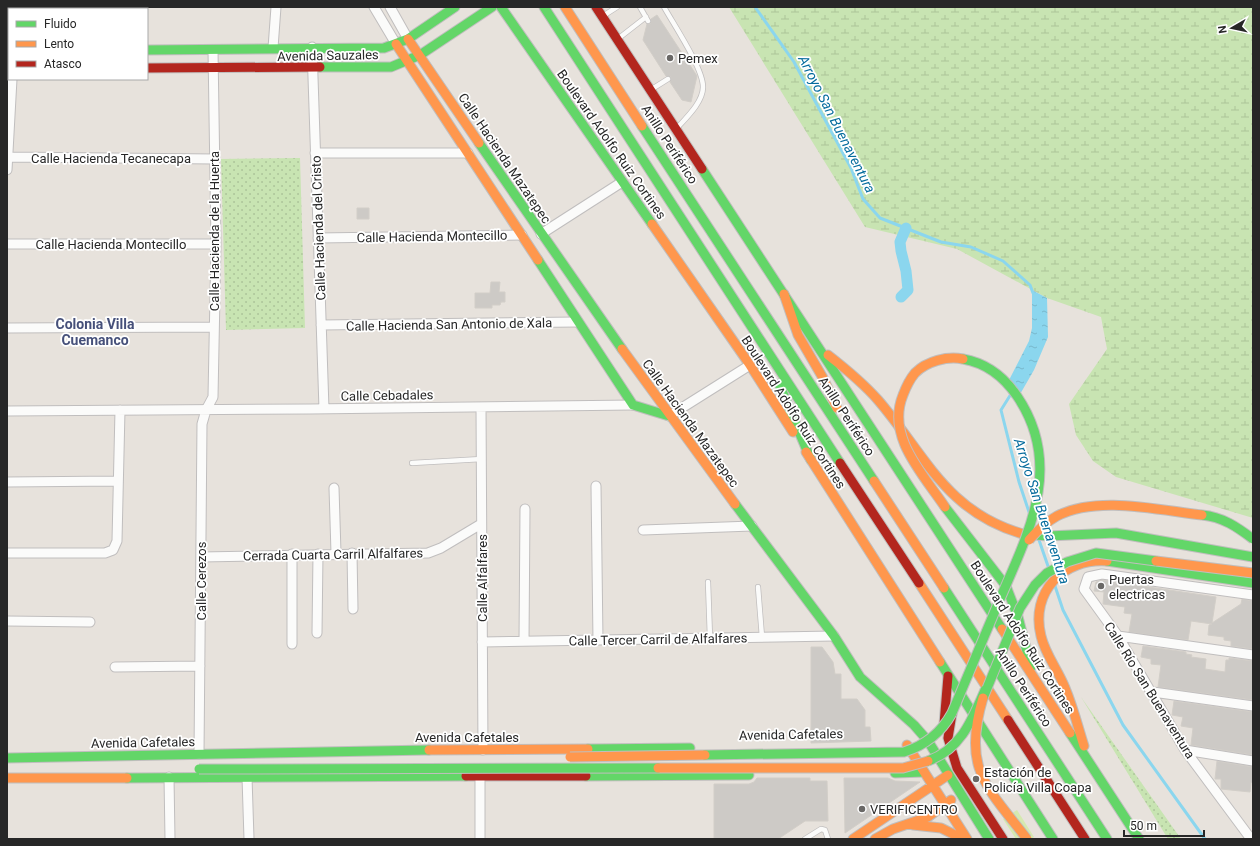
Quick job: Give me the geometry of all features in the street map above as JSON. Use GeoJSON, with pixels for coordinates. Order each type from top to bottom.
{"type":"FeatureCollection","features":[{"type":"Feature","properties":{"kind":"main road","name":"Avenida Sauzales"},"geometry":{"type":"LineString","coordinates":[[148,50],[312,47],[384,48],[408,39],[455,7]]}},
{"type":"Feature","properties":{"kind":"main road","name":"Avenida Sauzales"},"geometry":{"type":"LineString","coordinates":[[148,68],[213,69],[391,67],[420,55],[492,7]]}},
{"type":"Feature","properties":{"kind":"main road","name":"Boulevard Adolfo Ruiz Cortines"},"geometry":{"type":"LineString","coordinates":[[501,7],[750,365],[1053,839]]}},
{"type":"Feature","properties":{"kind":"main road"},"geometry":{"type":"LineString","coordinates":[[544,7],[763,346],[1085,839]]}},
{"type":"Feature","properties":{"kind":"main road","name":"Anillo Periférico"},"geometry":{"type":"LineString","coordinates":[[565,7],[1107,839]]}},
{"type":"Feature","properties":{"kind":"main road","name":"Boulevard Adolfo Ruiz Cortines"},"geometry":{"type":"LineString","coordinates":[[596,7],[822,351],[1139,839]]}},
{"type":"Feature","properties":{"kind":"main road","name":"Calle Hacienda Mazatepec"},"geometry":{"type":"LineString","coordinates":[[408,39],[557,258],[669,416],[834,636],[860,677],[914,725],[928,741],[959,794],[989,839]]}},
{"type":"Feature","properties":{"kind":"main road","name":"Calle Hacienda Mazatepec"},"geometry":{"type":"LineString","coordinates":[[396,44],[633,405]]}},
{"type":"Feature","properties":{"kind":"main road"},"geometry":{"type":"LineString","coordinates":[[365,48],[365,67]]}},
{"type":"Feature","properties":{"kind":"main road"},"geometry":{"type":"LineString","coordinates":[[439,109],[451,101]]}},
{"type":"Feature","properties":{"kind":"main road"},"geometry":{"type":"LineString","coordinates":[[543,268],[557,258]]}},
{"type":"Feature","properties":{"kind":"main road"},"geometry":{"type":"LineString","coordinates":[[784,294],[798,335],[830,392],[856,452]]}},
{"type":"Feature","properties":{"kind":"main road"},"geometry":{"type":"LineString","coordinates":[[763,346],[811,460]]}},
{"type":"Feature","properties":{"kind":"main road"},"geometry":{"type":"LineString","coordinates":[[822,351],[849,372],[874,395],[944,486],[962,504],[976,515],[1006,530],[1026,535],[1054,538],[1095,532],[1116,533],[1253,557]]}},
{"type":"Feature","properties":{"kind":"main road"},"geometry":{"type":"LineString","coordinates":[[504,750],[510,752],[543,753],[570,757],[904,752],[915,749],[930,741],[943,729],[952,713],[1020,551],[1032,522],[1039,489],[1040,462],[1036,436],[1026,411],[1011,389],[984,366],[962,358],[945,359],[923,367],[908,383],[899,406],[898,422],[902,437],[945,507],[1006,586],[1018,617],[1034,676]]}},
{"type":"Feature","properties":{"kind":"main road","name":"Calle Cebadales"},"geometry":{"type":"LineString","coordinates":[[633,405],[669,416]]}},
{"type":"Feature","properties":{"kind":"main road"},"geometry":{"type":"LineString","coordinates":[[1020,551],[1033,534],[1057,516],[1074,509],[1102,504],[1213,516],[1232,523],[1253,539]]}},
{"type":"Feature","properties":{"kind":"main road"},"geometry":{"type":"LineString","coordinates":[[56,778],[103,772],[199,769],[903,768],[933,759],[953,748],[966,734],[1021,605],[1041,578],[1069,560],[1096,553],[1253,573]]}},
{"type":"Feature","properties":{"kind":"main road"},"geometry":{"type":"LineString","coordinates":[[1087,758],[1066,689],[1042,645],[1038,627],[1041,601],[1047,587],[1056,575],[1067,568],[1090,561],[1111,561],[1253,583]]}},
{"type":"Feature","properties":{"kind":"main road"},"geometry":{"type":"LineString","coordinates":[[924,772],[928,758],[928,741],[937,734],[943,725],[948,676]]}},
{"type":"Feature","properties":{"kind":"main road"},"geometry":{"type":"LineString","coordinates":[[985,690],[976,733],[975,759],[981,773],[1027,839]]}},
{"type":"Feature","properties":{"kind":"main road"},"geometry":{"type":"LineString","coordinates":[[952,713],[948,738],[957,768],[1003,839]]}},
{"type":"Feature","properties":{"kind":"main road","name":"Avenida Cafetales"},"geometry":{"type":"LineString","coordinates":[[7,758],[427,750],[877,746],[907,745],[928,741]]}},
{"type":"Feature","properties":{"kind":"main road"},"geometry":{"type":"LineString","coordinates":[[907,745],[967,839]]}},
{"type":"Feature","properties":{"kind":"main road"},"geometry":{"type":"LineString","coordinates":[[872,774],[883,765],[883,751],[877,746]]}},
{"type":"Feature","properties":{"kind":"main road"},"geometry":{"type":"LineString","coordinates":[[424,778],[436,770],[439,762],[434,752],[427,750]]}},
{"type":"Feature","properties":{"kind":"main road"},"geometry":{"type":"LineString","coordinates":[[7,778],[109,776],[424,778],[872,774],[924,772]]}},
{"type":"Feature","properties":{"kind":"main road"},"geometry":{"type":"LineString","coordinates":[[853,839],[948,775]]}},
{"type":"Feature","properties":{"kind":"main road"},"geometry":{"type":"LineString","coordinates":[[875,839],[928,816],[959,794]]}},
{"type":"Feature","properties":{"kind":"main road"},"geometry":{"type":"LineString","coordinates":[[908,825],[919,824],[941,828],[963,839]]}},
{"type":"Feature","properties":{"kind":"street"},"geometry":{"type":"LineString","coordinates":[[273,48],[276,7]]}},
{"type":"Feature","properties":{"kind":"street","name":"Calle Hacienda Mazatepec"},"geometry":{"type":"LineString","coordinates":[[374,7],[396,44]]}},
{"type":"Feature","properties":{"kind":"street","name":"Calle Hacienda Mazatepec"},"geometry":{"type":"LineString","coordinates":[[390,7],[408,39]]}},
{"type":"Feature","properties":{"kind":"street","name":"Calle Hacienda del Cristo"},"geometry":{"type":"LineString","coordinates":[[312,47],[324,409]]}},
{"type":"Feature","properties":{"kind":"street","name":"Calle Hacienda de la Huerta"},"geometry":{"type":"LineString","coordinates":[[206,410],[213,397],[216,244],[213,50]]}},
{"type":"Feature","properties":{"kind":"street"},"geometry":{"type":"LineString","coordinates":[[7,170],[12,80]]}},
{"type":"Feature","properties":{"kind":"street"},"geometry":{"type":"LineString","coordinates":[[315,153],[468,153]]}},
{"type":"Feature","properties":{"kind":"street","name":"Calle Hacienda Tecanecapa"},"geometry":{"type":"LineString","coordinates":[[7,157],[214,159]]}},
{"type":"Feature","properties":{"kind":"street"},"geometry":{"type":"LineString","coordinates":[[541,234],[622,182]]}},
{"type":"Feature","properties":{"kind":"street","name":"Calle Hacienda Montecillo"},"geometry":{"type":"LineString","coordinates":[[318,238],[522,235]]}},
{"type":"Feature","properties":{"kind":"street","name":"Calle Hacienda Montecillo"},"geometry":{"type":"LineString","coordinates":[[7,244],[216,244]]}},
{"type":"Feature","properties":{"kind":"street","name":"Calle Hacienda San Antonio de Xala"},"geometry":{"type":"LineString","coordinates":[[321,326],[578,322]]}},
{"type":"Feature","properties":{"kind":"street"},"geometry":{"type":"LineString","coordinates":[[7,328],[214,327]]}},
{"type":"Feature","properties":{"kind":"street"},"geometry":{"type":"LineString","coordinates":[[669,416],[750,365]]}},
{"type":"Feature","properties":{"kind":"street","name":"Calle Cebadales"},"geometry":{"type":"LineString","coordinates":[[7,411],[633,405]]}},
{"type":"Feature","properties":{"kind":"street","name":"Calle Alfalfares"},"geometry":{"type":"LineString","coordinates":[[481,407],[483,750]]}},
{"type":"Feature","properties":{"kind":"street"},"geometry":{"type":"LineString","coordinates":[[7,553],[105,553],[113,550],[117,541],[120,410]]}},
{"type":"Feature","properties":{"kind":"street","name":"Calle Cerezos"},"geometry":{"type":"LineString","coordinates":[[199,754],[202,424],[206,410]]}},
{"type":"Feature","properties":{"kind":"street"},"geometry":{"type":"LineString","coordinates":[[7,482],[118,481]]}},
{"type":"Feature","properties":{"kind":"street"},"geometry":{"type":"LineString","coordinates":[[596,486],[598,640]]}},
{"type":"Feature","properties":{"kind":"street"},"geometry":{"type":"LineString","coordinates":[[334,488],[336,553]]}},
{"type":"Feature","properties":{"kind":"street"},"geometry":{"type":"LineString","coordinates":[[524,641],[525,509]]}},
{"type":"Feature","properties":{"kind":"street","name":"Cerrada Cuarta Carril Alfalfares"},"geometry":{"type":"LineString","coordinates":[[201,557],[336,553],[428,553],[441,548],[482,524]]}},
{"type":"Feature","properties":{"kind":"street"},"geometry":{"type":"LineString","coordinates":[[643,530],[752,526]]}},
{"type":"Feature","properties":{"kind":"street"},"geometry":{"type":"LineString","coordinates":[[352,553],[353,609]]}},
{"type":"Feature","properties":{"kind":"street"},"geometry":{"type":"LineString","coordinates":[[292,554],[292,644]]}},
{"type":"Feature","properties":{"kind":"street"},"geometry":{"type":"LineString","coordinates":[[317,633],[318,554]]}},
{"type":"Feature","properties":{"kind":"street","name":"Calle Río San Buenaventura"},"geometry":{"type":"LineString","coordinates":[[1251,839],[1185,750],[1153,692],[1118,636],[1084,589],[1088,577],[1102,574],[1253,595]]}},
{"type":"Feature","properties":{"kind":"street"},"geometry":{"type":"LineString","coordinates":[[7,621],[90,622]]}},
{"type":"Feature","properties":{"kind":"street","name":"Calle Tercer Carril de Alfalfares"},"geometry":{"type":"LineString","coordinates":[[482,642],[834,636]]}},
{"type":"Feature","properties":{"kind":"street"},"geometry":{"type":"LineString","coordinates":[[1118,636],[1253,655]]}},
{"type":"Feature","properties":{"kind":"street"},"geometry":{"type":"LineString","coordinates":[[115,667],[200,666]]}},
{"type":"Feature","properties":{"kind":"street"},"geometry":{"type":"LineString","coordinates":[[1153,692],[1253,706]]}},
{"type":"Feature","properties":{"kind":"street"},"geometry":{"type":"LineString","coordinates":[[1185,750],[1253,761]]}},
{"type":"Feature","properties":{"kind":"street"},"geometry":{"type":"LineString","coordinates":[[169,777],[170,839]]}},
{"type":"Feature","properties":{"kind":"street"},"geometry":{"type":"LineString","coordinates":[[480,777],[480,839]]}},
{"type":"Feature","properties":{"kind":"street"},"geometry":{"type":"LineString","coordinates":[[247,778],[249,839]]}},
{"type":"Feature","properties":{"kind":"lane"},"geometry":{"type":"LineString","coordinates":[[602,16],[617,7]]}},
{"type":"Feature","properties":{"kind":"lane"},"geometry":{"type":"LineString","coordinates":[[617,39],[647,19],[640,7]]}},
{"type":"Feature","properties":{"kind":"lane"},"geometry":{"type":"LineString","coordinates":[[664,7],[701,74],[703,88],[698,102],[676,129]]}},
{"type":"Feature","properties":{"kind":"lane"},"geometry":{"type":"LineString","coordinates":[[650,90],[668,79]]}},
{"type":"Feature","properties":{"kind":"lane"},"geometry":{"type":"LineString","coordinates":[[412,463],[482,459]]}},
{"type":"Feature","properties":{"kind":"lane"},"geometry":{"type":"LineString","coordinates":[[708,582],[710,638]]}},
{"type":"Feature","properties":{"kind":"lane"},"geometry":{"type":"LineString","coordinates":[[758,586],[762,637]]}},
{"type":"Feature","properties":{"kind":"lane"},"geometry":{"type":"LineString","coordinates":[[805,839],[821,829],[825,830],[828,839]]}},
{"type":"Feature","properties":{"kind":"green space"},"geometry":{"type":"Polygon","coordinates":[[[729,7],[1253,7],[1253,518],[1116,477],[1093,461],[1076,435],[1069,404],[1107,349],[1101,317],[1047,298],[957,249],[865,227],[729,7]]]}},
{"type":"Feature","properties":{"kind":"green space"},"geometry":{"type":"Polygon","coordinates":[[[300,158],[305,328],[226,330],[221,159],[300,158]]]}},
{"type":"Feature","properties":{"kind":"green space"},"geometry":{"type":"Polygon","coordinates":[[[1081,697],[1181,839],[1168,839],[1081,697]]]}},
{"type":"Feature","properties":{"kind":"green space"},"geometry":{"type":"Polygon","coordinates":[[[1017,810],[1034,837],[1031,839],[1016,839],[1003,819],[1017,810]]]}},
{"type":"Feature","properties":{"kind":"water"},"geometry":{"type":"Polygon","coordinates":[[[1032,290],[1047,298],[1048,337],[1034,370],[1019,396],[1007,384],[1029,341],[1032,328],[1032,290]]]}},
{"type":"Feature","properties":{"kind":"building","name":"Pemex"},"geometry":{"type":"Polygon","coordinates":[[[657,15],[697,76],[691,102],[682,100],[670,82],[671,77],[666,76],[643,40],[647,24],[650,24],[651,19],[657,15]]]}},
{"type":"Feature","properties":{"kind":"building"},"geometry":{"type":"Polygon","coordinates":[[[357,208],[369,208],[369,219],[357,219],[357,208]]]}},
{"type":"Feature","properties":{"kind":"building"},"geometry":{"type":"Polygon","coordinates":[[[491,282],[500,282],[499,292],[505,292],[505,302],[501,302],[500,305],[492,305],[492,308],[475,308],[475,293],[490,293],[491,282]]]}},
{"type":"Feature","properties":{"kind":"building"},"geometry":{"type":"Polygon","coordinates":[[[1102,580],[1216,597],[1212,623],[1241,604],[1242,599],[1253,601],[1253,649],[1231,646],[1231,641],[1224,640],[1224,637],[1208,635],[1209,625],[1212,624],[1191,621],[1188,640],[1129,632],[1132,614],[1124,613],[1125,607],[1103,604],[1104,592],[1094,591],[1096,582],[1102,580]]]}},
{"type":"Feature","properties":{"kind":"building"},"geometry":{"type":"Polygon","coordinates":[[[1143,646],[1186,652],[1186,654],[1192,655],[1191,657],[1206,659],[1205,669],[1225,672],[1226,660],[1229,660],[1229,658],[1253,661],[1253,700],[1158,687],[1161,665],[1151,664],[1151,659],[1141,657],[1143,646]]]}},
{"type":"Feature","properties":{"kind":"building"},"geometry":{"type":"Polygon","coordinates":[[[811,647],[822,647],[833,662],[835,674],[841,674],[841,699],[857,699],[865,710],[865,727],[870,727],[871,741],[811,743],[811,647]]]}},
{"type":"Feature","properties":{"kind":"building"},"geometry":{"type":"Polygon","coordinates":[[[1174,701],[1253,712],[1253,755],[1191,745],[1193,728],[1181,726],[1183,717],[1172,715],[1174,701]]]}},
{"type":"Feature","properties":{"kind":"building"},"geometry":{"type":"Polygon","coordinates":[[[1217,761],[1253,767],[1253,783],[1251,782],[1250,792],[1221,789],[1221,779],[1215,779],[1217,761]]]}},
{"type":"Feature","properties":{"kind":"building"},"geometry":{"type":"Polygon","coordinates":[[[757,778],[810,778],[810,781],[827,781],[828,821],[805,821],[778,839],[714,839],[714,784],[749,784],[754,782],[757,778]]]}},
{"type":"Feature","properties":{"kind":"building","name":"VERIFICENTRO"},"geometry":{"type":"Polygon","coordinates":[[[844,778],[888,778],[895,781],[920,782],[845,833],[844,778]]]}},
{"type":"Feature","properties":{"kind":"waterway","name":"Arroyo San Buenaventura"},"geometry":{"type":"LineString","coordinates":[[755,7],[794,62],[851,168],[863,199],[880,218],[941,242],[971,247],[1003,261],[1030,285],[1033,293]]}},
{"type":"Feature","properties":{"kind":"waterway"},"geometry":{"type":"LineString","coordinates":[[901,297],[908,290],[900,242],[906,228]]}},
{"type":"Feature","properties":{"kind":"waterway","name":"Arroyo San Buenaventura"},"geometry":{"type":"LineString","coordinates":[[1011,394],[1001,410],[1019,482],[1029,512]]}},
{"type":"Feature","properties":{"kind":"waterway","name":"Arroyo San Buenaventura"},"geometry":{"type":"LineString","coordinates":[[1039,540],[1049,569]]}},
{"type":"Feature","properties":{"kind":"waterway","name":"Arroyo San Buenaventura"},"geometry":{"type":"LineString","coordinates":[[1054,583],[1063,610],[1123,725],[1205,839]]}},
{"type":"Feature","properties":{"kind":"traffic: fast"},"geometry":{"type":"LineString","coordinates":[[148,50],[384,48],[408,39],[455,7]]}},
{"type":"Feature","properties":{"kind":"traffic: fast"},"geometry":{"type":"LineString","coordinates":[[320,67],[391,67],[420,55],[492,7]]}},
{"type":"Feature","properties":{"kind":"traffic: fast"},"geometry":{"type":"LineString","coordinates":[[501,7],[652,224]]}},
{"type":"Feature","properties":{"kind":"traffic: fast"},"geometry":{"type":"LineString","coordinates":[[544,7],[840,463]]}},
{"type":"Feature","properties":{"kind":"traffic: fast"},"geometry":{"type":"LineString","coordinates":[[642,126],[874,481]]}},
{"type":"Feature","properties":{"kind":"traffic: fast"},"geometry":{"type":"LineString","coordinates":[[479,143],[622,349]]}},
{"type":"Feature","properties":{"kind":"traffic: fast"},"geometry":{"type":"LineString","coordinates":[[702,169],[1002,629]]}},
{"type":"Feature","properties":{"kind":"traffic: fast"},"geometry":{"type":"LineString","coordinates":[[538,260],[633,405],[669,416]]}},
{"type":"Feature","properties":{"kind":"traffic: fast"},"geometry":{"type":"LineString","coordinates":[[952,713],[1022,549],[1031,524],[1037,498],[1040,473],[1038,447],[1031,422],[1017,396],[1000,377],[987,367],[963,359]]}},
{"type":"Feature","properties":{"kind":"traffic: fast"},"geometry":{"type":"LineString","coordinates":[[779,384],[811,460]]}},
{"type":"Feature","properties":{"kind":"traffic: fast"},"geometry":{"type":"LineString","coordinates":[[735,504],[834,636],[860,677],[914,725],[928,741],[989,839]]}},
{"type":"Feature","properties":{"kind":"traffic: fast"},"geometry":{"type":"LineString","coordinates":[[945,507],[1006,586],[1018,617],[1031,667]]}},
{"type":"Feature","properties":{"kind":"traffic: fast"},"geometry":{"type":"LineString","coordinates":[[1202,515],[1223,520],[1253,539]]}},
{"type":"Feature","properties":{"kind":"traffic: fast"},"geometry":{"type":"LineString","coordinates":[[1023,534],[1048,536],[1116,533],[1253,557]]}},
{"type":"Feature","properties":{"kind":"traffic: fast"},"geometry":{"type":"LineString","coordinates":[[983,698],[1020,608],[1035,585],[1047,573],[1067,562],[1096,553],[1156,561]]}},
{"type":"Feature","properties":{"kind":"traffic: fast"},"geometry":{"type":"LineString","coordinates":[[1107,561],[1253,583]]}},
{"type":"Feature","properties":{"kind":"traffic: fast"},"geometry":{"type":"LineString","coordinates":[[944,588],[1107,839]]}},
{"type":"Feature","properties":{"kind":"traffic: fast"},"geometry":{"type":"LineString","coordinates":[[940,662],[1053,839]]}},
{"type":"Feature","properties":{"kind":"traffic: fast"},"geometry":{"type":"LineString","coordinates":[[928,761],[939,756],[957,741],[970,722],[985,690]]}},
{"type":"Feature","properties":{"kind":"traffic: fast"},"geometry":{"type":"LineString","coordinates":[[705,755],[904,752],[926,742],[943,727],[952,713]]}},
{"type":"Feature","properties":{"kind":"traffic: fast"},"geometry":{"type":"LineString","coordinates":[[1070,733],[1139,839]]}},
{"type":"Feature","properties":{"kind":"traffic: fast"},"geometry":{"type":"LineString","coordinates":[[588,749],[690,748]]}},
{"type":"Feature","properties":{"kind":"traffic: fast"},"geometry":{"type":"LineString","coordinates":[[7,758],[429,750]]}},
{"type":"Feature","properties":{"kind":"traffic: fast"},"geometry":{"type":"LineString","coordinates":[[199,769],[658,768]]}},
{"type":"Feature","properties":{"kind":"traffic: fast"},"geometry":{"type":"LineString","coordinates":[[895,773],[924,772]]}},
{"type":"Feature","properties":{"kind":"traffic: fast"},"geometry":{"type":"LineString","coordinates":[[586,776],[749,775]]}},
{"type":"Feature","properties":{"kind":"traffic: fast"},"geometry":{"type":"LineString","coordinates":[[127,778],[466,776]]}},
{"type":"Feature","properties":{"kind":"traffic: slow"},"geometry":{"type":"LineString","coordinates":[[565,7],[642,126]]}},
{"type":"Feature","properties":{"kind":"traffic: slow"},"geometry":{"type":"LineString","coordinates":[[408,39],[479,143]]}},
{"type":"Feature","properties":{"kind":"traffic: slow"},"geometry":{"type":"LineString","coordinates":[[396,44],[538,260]]}},
{"type":"Feature","properties":{"kind":"traffic: slow"},"geometry":{"type":"LineString","coordinates":[[652,224],[750,365],[793,432]]}},
{"type":"Feature","properties":{"kind":"traffic: slow"},"geometry":{"type":"LineString","coordinates":[[784,294],[798,335],[823,378],[837,408]]}},
{"type":"Feature","properties":{"kind":"traffic: slow"},"geometry":{"type":"LineString","coordinates":[[622,349],[735,504]]}},
{"type":"Feature","properties":{"kind":"traffic: slow"},"geometry":{"type":"LineString","coordinates":[[828,355],[854,376],[878,400],[940,480],[956,497],[975,512],[997,524],[1023,534]]}},
{"type":"Feature","properties":{"kind":"traffic: slow"},"geometry":{"type":"LineString","coordinates":[[945,507],[909,454],[899,426],[899,411],[903,395],[915,373],[925,365],[938,360],[950,358],[963,359]]}},
{"type":"Feature","properties":{"kind":"traffic: slow"},"geometry":{"type":"LineString","coordinates":[[806,452],[940,662]]}},
{"type":"Feature","properties":{"kind":"traffic: slow"},"geometry":{"type":"LineString","coordinates":[[874,481],[944,588]]}},
{"type":"Feature","properties":{"kind":"traffic: slow"},"geometry":{"type":"LineString","coordinates":[[1029,540],[1042,527],[1057,516],[1090,506],[1128,506],[1202,515]]}},
{"type":"Feature","properties":{"kind":"traffic: slow"},"geometry":{"type":"LineString","coordinates":[[1084,746],[1068,695],[1043,643],[1039,620],[1040,605],[1045,592],[1053,581],[1064,572],[1077,565],[1107,561]]}},
{"type":"Feature","properties":{"kind":"traffic: slow"},"geometry":{"type":"LineString","coordinates":[[1156,561],[1253,573]]}},
{"type":"Feature","properties":{"kind":"traffic: slow"},"geometry":{"type":"LineString","coordinates":[[919,583],[1008,720]]}},
{"type":"Feature","properties":{"kind":"traffic: slow"},"geometry":{"type":"LineString","coordinates":[[1002,629],[1070,733]]}},
{"type":"Feature","properties":{"kind":"traffic: slow"},"geometry":{"type":"LineString","coordinates":[[983,698],[977,722],[975,742],[977,759],[982,775],[990,790],[1027,839]]}},
{"type":"Feature","properties":{"kind":"traffic: slow"},"geometry":{"type":"LineString","coordinates":[[907,745],[967,839]]}},
{"type":"Feature","properties":{"kind":"traffic: slow"},"geometry":{"type":"LineString","coordinates":[[429,750],[588,749]]}},
{"type":"Feature","properties":{"kind":"traffic: slow"},"geometry":{"type":"LineString","coordinates":[[570,757],[705,755]]}},
{"type":"Feature","properties":{"kind":"traffic: slow"},"geometry":{"type":"LineString","coordinates":[[658,768],[903,768],[928,761]]}},
{"type":"Feature","properties":{"kind":"traffic: slow"},"geometry":{"type":"LineString","coordinates":[[853,839],[948,775]]}},
{"type":"Feature","properties":{"kind":"traffic: slow"},"geometry":{"type":"LineString","coordinates":[[7,778],[127,778]]}},
{"type":"Feature","properties":{"kind":"traffic: slow"},"geometry":{"type":"LineString","coordinates":[[875,839],[893,829],[928,817],[951,800]]}},
{"type":"Feature","properties":{"kind":"traffic: slow"},"geometry":{"type":"LineString","coordinates":[[913,825],[941,828],[963,839]]}},
{"type":"Feature","properties":{"kind":"traffic: jam"},"geometry":{"type":"LineString","coordinates":[[596,7],[702,169]]}},
{"type":"Feature","properties":{"kind":"traffic: jam"},"geometry":{"type":"LineString","coordinates":[[148,68],[320,67]]}},
{"type":"Feature","properties":{"kind":"traffic: jam"},"geometry":{"type":"LineString","coordinates":[[840,463],[919,583]]}},
{"type":"Feature","properties":{"kind":"traffic: jam"},"geometry":{"type":"LineString","coordinates":[[944,724],[948,676]]}},
{"type":"Feature","properties":{"kind":"traffic: jam"},"geometry":{"type":"LineString","coordinates":[[952,714],[948,738],[957,768],[1003,839]]}},
{"type":"Feature","properties":{"kind":"traffic: jam"},"geometry":{"type":"LineString","coordinates":[[1008,720],[1085,839]]}},
{"type":"Feature","properties":{"kind":"traffic: jam"},"geometry":{"type":"LineString","coordinates":[[466,776],[586,776]]}},
{"type":"Feature","properties":{"kind":"place","name":"Pemex"},"geometry":{"type":"Point","coordinates":[670,58]}},
{"type":"Feature","properties":{"kind":"place","name":"Puertas electricas"},"geometry":{"type":"Point","coordinates":[1101,586]}},
{"type":"Feature","properties":{"kind":"place","name":"Estación de Policía Villa Coapa"},"geometry":{"type":"Point","coordinates":[976,779]}},
{"type":"Feature","properties":{"kind":"place","name":"VERIFICENTRO"},"geometry":{"type":"Point","coordinates":[862,809]}},
{"type":"Feature","properties":{"kind":"district","name":"Colonia Villa Cuemanco"},"geometry":{"type":"Point","coordinates":[95,332]}}]}
